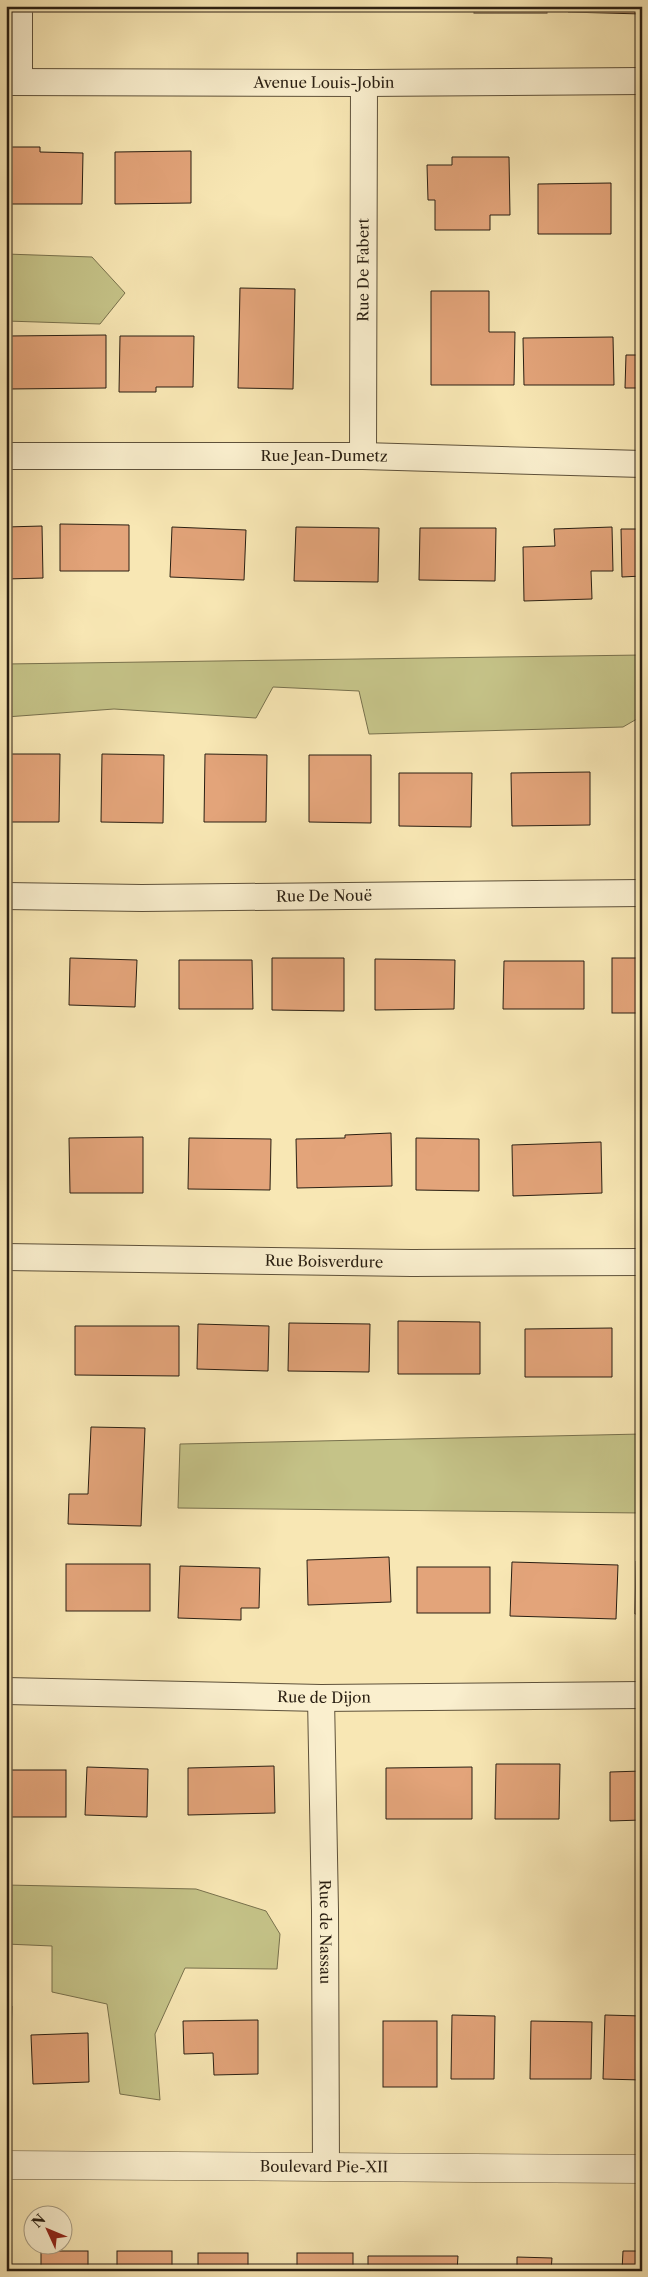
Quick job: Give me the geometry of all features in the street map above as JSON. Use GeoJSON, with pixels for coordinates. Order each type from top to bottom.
{"type":"FeatureCollection","features":[{"type":"Feature","properties":{"kind":"street"},"geometry":{"type":"LineString","coordinates":[[13,82],[20,6]]}},
{"type":"Feature","properties":{"kind":"street","name":"Avenue Louis-Jobin"},"geometry":{"type":"LineString","coordinates":[[13,82],[364,83],[642,81]]}},
{"type":"Feature","properties":{"kind":"street","name":"Rue De Fabert"},"geometry":{"type":"LineString","coordinates":[[363,456],[364,83]]}},
{"type":"Feature","properties":{"kind":"street","name":"Rue Jean-Dumetz"},"geometry":{"type":"LineString","coordinates":[[6,456],[363,456],[642,464]]}},
{"type":"Feature","properties":{"kind":"street","name":"Rue De Nouë"},"geometry":{"type":"LineString","coordinates":[[6,896],[142,898],[642,893]]}},
{"type":"Feature","properties":{"kind":"street","name":"Rue Boisverdure"},"geometry":{"type":"LineString","coordinates":[[6,1257],[412,1262],[642,1262]]}},
{"type":"Feature","properties":{"kind":"street","name":"Rue de Dijon"},"geometry":{"type":"LineString","coordinates":[[6,1691],[321,1698],[642,1695]]}},
{"type":"Feature","properties":{"kind":"street","name":"Rue de Nassau"},"geometry":{"type":"LineString","coordinates":[[321,1698],[325,1910],[326,2167]]}},
{"type":"Feature","properties":{"kind":"street","name":"Boulevard Pie-XII"},"geometry":{"type":"LineString","coordinates":[[6,2165],[642,2169]]}},
{"type":"Feature","properties":{"kind":"shaded area"},"geometry":{"type":"Polygon","coordinates":[[[6,254],[92,257],[125,293],[100,324],[6,321],[6,254]]]}},
{"type":"Feature","properties":{"kind":"shaded area"},"geometry":{"type":"Polygon","coordinates":[[[642,655],[642,716],[623,727],[369,734],[359,691],[273,687],[256,718],[114,709],[6,717],[6,664],[642,655]]]}},
{"type":"Feature","properties":{"kind":"shaded area"},"geometry":{"type":"Polygon","coordinates":[[[642,1434],[642,1513],[178,1508],[180,1444],[642,1434]]]}},
{"type":"Feature","properties":{"kind":"shaded area"},"geometry":{"type":"Polygon","coordinates":[[[6,1885],[196,1889],[266,1911],[280,1934],[277,1969],[185,1968],[155,2034],[160,2100],[120,2094],[107,2004],[52,1992],[52,1946],[6,1944],[6,1885]]]}},
{"type":"Feature","properties":{"kind":"building"},"geometry":{"type":"Polygon","coordinates":[[[276,6],[348,6],[348,7],[276,9],[276,6]]]}},
{"type":"Feature","properties":{"kind":"building"},"geometry":{"type":"Polygon","coordinates":[[[389,6],[462,6],[462,8],[389,10],[389,6]]]}},
{"type":"Feature","properties":{"kind":"building"},"geometry":{"type":"Polygon","coordinates":[[[474,6],[547,6],[547,13],[474,13],[474,6]]]}},
{"type":"Feature","properties":{"kind":"building"},"geometry":{"type":"Polygon","coordinates":[[[568,6],[642,6],[642,14],[568,12],[568,6]]]}},
{"type":"Feature","properties":{"kind":"building"},"geometry":{"type":"Polygon","coordinates":[[[6,147],[40,147],[40,152],[83,153],[82,204],[6,204],[6,147]]]}},
{"type":"Feature","properties":{"kind":"building"},"geometry":{"type":"Polygon","coordinates":[[[191,151],[191,203],[115,204],[115,152],[191,151]]]}},
{"type":"Feature","properties":{"kind":"building"},"geometry":{"type":"Polygon","coordinates":[[[452,157],[509,157],[510,215],[490,215],[490,230],[435,230],[435,200],[428,200],[427,165],[452,165],[452,157]]]}},
{"type":"Feature","properties":{"kind":"building"},"geometry":{"type":"Polygon","coordinates":[[[611,183],[611,234],[538,234],[538,184],[611,183]]]}},
{"type":"Feature","properties":{"kind":"building"},"geometry":{"type":"Polygon","coordinates":[[[240,288],[295,289],[293,389],[238,388],[240,288]]]}},
{"type":"Feature","properties":{"kind":"building"},"geometry":{"type":"Polygon","coordinates":[[[431,291],[489,291],[489,332],[515,332],[514,385],[431,385],[431,291]]]}},
{"type":"Feature","properties":{"kind":"building"},"geometry":{"type":"Polygon","coordinates":[[[106,335],[106,388],[8,389],[8,336],[106,335]]]}},
{"type":"Feature","properties":{"kind":"building"},"geometry":{"type":"Polygon","coordinates":[[[120,336],[194,336],[193,387],[156,387],[156,392],[119,392],[120,336]]]}},
{"type":"Feature","properties":{"kind":"building"},"geometry":{"type":"Polygon","coordinates":[[[613,337],[614,385],[524,385],[523,338],[613,337]]]}},
{"type":"Feature","properties":{"kind":"building"},"geometry":{"type":"Polygon","coordinates":[[[626,355],[642,355],[642,388],[625,388],[626,355]]]}},
{"type":"Feature","properties":{"kind":"building"},"geometry":{"type":"Polygon","coordinates":[[[60,524],[129,525],[129,571],[60,571],[60,524]]]}},
{"type":"Feature","properties":{"kind":"building"},"geometry":{"type":"Polygon","coordinates":[[[42,526],[43,578],[6,579],[6,527],[42,526]]]}},
{"type":"Feature","properties":{"kind":"building"},"geometry":{"type":"Polygon","coordinates":[[[172,527],[246,530],[244,580],[170,577],[172,527]]]}},
{"type":"Feature","properties":{"kind":"building"},"geometry":{"type":"Polygon","coordinates":[[[296,527],[379,528],[378,582],[294,581],[296,527]]]}},
{"type":"Feature","properties":{"kind":"building"},"geometry":{"type":"Polygon","coordinates":[[[612,527],[613,571],[591,571],[592,599],[524,601],[523,547],[555,546],[554,529],[612,527]]]}},
{"type":"Feature","properties":{"kind":"building"},"geometry":{"type":"Polygon","coordinates":[[[420,528],[496,528],[495,581],[419,580],[420,528]]]}},
{"type":"Feature","properties":{"kind":"building"},"geometry":{"type":"Polygon","coordinates":[[[621,529],[642,529],[642,576],[622,577],[621,529]]]}},
{"type":"Feature","properties":{"kind":"building"},"geometry":{"type":"Polygon","coordinates":[[[6,754],[60,754],[59,822],[6,822],[6,754]]]}},
{"type":"Feature","properties":{"kind":"building"},"geometry":{"type":"Polygon","coordinates":[[[102,754],[164,755],[163,823],[101,822],[102,754]]]}},
{"type":"Feature","properties":{"kind":"building"},"geometry":{"type":"Polygon","coordinates":[[[205,754],[267,755],[266,822],[204,822],[205,754]]]}},
{"type":"Feature","properties":{"kind":"building"},"geometry":{"type":"Polygon","coordinates":[[[309,755],[371,755],[371,823],[309,822],[309,755]]]}},
{"type":"Feature","properties":{"kind":"building"},"geometry":{"type":"Polygon","coordinates":[[[590,772],[590,825],[512,826],[511,773],[590,772]]]}},
{"type":"Feature","properties":{"kind":"building"},"geometry":{"type":"Polygon","coordinates":[[[399,773],[472,773],[471,827],[399,826],[399,773]]]}},
{"type":"Feature","properties":{"kind":"building"},"geometry":{"type":"Polygon","coordinates":[[[70,958],[137,960],[135,1007],[69,1005],[70,958]]]}},
{"type":"Feature","properties":{"kind":"building"},"geometry":{"type":"Polygon","coordinates":[[[272,958],[344,958],[344,1011],[272,1010],[272,958]]]}},
{"type":"Feature","properties":{"kind":"building"},"geometry":{"type":"Polygon","coordinates":[[[612,958],[642,958],[642,1013],[612,1013],[612,958]]]}},
{"type":"Feature","properties":{"kind":"building"},"geometry":{"type":"Polygon","coordinates":[[[375,959],[455,960],[454,1009],[375,1010],[375,959]]]}},
{"type":"Feature","properties":{"kind":"building"},"geometry":{"type":"Polygon","coordinates":[[[179,960],[252,960],[253,1009],[179,1009],[179,960]]]}},
{"type":"Feature","properties":{"kind":"building"},"geometry":{"type":"Polygon","coordinates":[[[504,961],[584,961],[584,1009],[503,1009],[504,961]]]}},
{"type":"Feature","properties":{"kind":"building"},"geometry":{"type":"Polygon","coordinates":[[[391,1133],[392,1186],[297,1188],[296,1139],[345,1138],[345,1135],[391,1133]]]}},
{"type":"Feature","properties":{"kind":"building"},"geometry":{"type":"Polygon","coordinates":[[[143,1137],[143,1193],[70,1193],[69,1138],[143,1137]]]}},
{"type":"Feature","properties":{"kind":"building"},"geometry":{"type":"Polygon","coordinates":[[[189,1138],[271,1139],[270,1190],[188,1189],[189,1138]]]}},
{"type":"Feature","properties":{"kind":"building"},"geometry":{"type":"Polygon","coordinates":[[[416,1138],[479,1139],[479,1191],[416,1190],[416,1138]]]}},
{"type":"Feature","properties":{"kind":"building"},"geometry":{"type":"Polygon","coordinates":[[[601,1142],[602,1193],[513,1196],[512,1145],[601,1142]]]}},
{"type":"Feature","properties":{"kind":"building"},"geometry":{"type":"Polygon","coordinates":[[[398,1321],[480,1322],[480,1374],[398,1374],[398,1321]]]}},
{"type":"Feature","properties":{"kind":"building"},"geometry":{"type":"Polygon","coordinates":[[[289,1323],[370,1324],[369,1372],[288,1371],[289,1323]]]}},
{"type":"Feature","properties":{"kind":"building"},"geometry":{"type":"Polygon","coordinates":[[[198,1324],[269,1326],[268,1371],[197,1369],[198,1324]]]}},
{"type":"Feature","properties":{"kind":"building"},"geometry":{"type":"Polygon","coordinates":[[[75,1326],[179,1326],[179,1376],[75,1375],[75,1326]]]}},
{"type":"Feature","properties":{"kind":"building"},"geometry":{"type":"Polygon","coordinates":[[[612,1328],[612,1377],[525,1377],[525,1329],[612,1328]]]}},
{"type":"Feature","properties":{"kind":"building"},"geometry":{"type":"Polygon","coordinates":[[[91,1427],[145,1428],[141,1526],[68,1524],[69,1494],[88,1494],[91,1427]]]}},
{"type":"Feature","properties":{"kind":"building"},"geometry":{"type":"Polygon","coordinates":[[[389,1557],[391,1602],[308,1605],[307,1560],[389,1557]]]}},
{"type":"Feature","properties":{"kind":"building"},"geometry":{"type":"Polygon","coordinates":[[[636,1561],[642,1561],[642,1614],[635,1614],[636,1561]]]}},
{"type":"Feature","properties":{"kind":"building"},"geometry":{"type":"Polygon","coordinates":[[[512,1562],[618,1565],[616,1619],[510,1616],[512,1562]]]}},
{"type":"Feature","properties":{"kind":"building"},"geometry":{"type":"Polygon","coordinates":[[[66,1564],[150,1564],[150,1611],[66,1611],[66,1564]]]}},
{"type":"Feature","properties":{"kind":"building"},"geometry":{"type":"Polygon","coordinates":[[[180,1566],[260,1568],[259,1608],[241,1608],[241,1620],[178,1618],[180,1566]]]}},
{"type":"Feature","properties":{"kind":"building"},"geometry":{"type":"Polygon","coordinates":[[[417,1567],[490,1567],[490,1613],[417,1613],[417,1567]]]}},
{"type":"Feature","properties":{"kind":"building"},"geometry":{"type":"Polygon","coordinates":[[[496,1764],[560,1764],[559,1819],[495,1819],[496,1764]]]}},
{"type":"Feature","properties":{"kind":"building"},"geometry":{"type":"Polygon","coordinates":[[[274,1766],[275,1813],[188,1815],[188,1768],[274,1766]]]}},
{"type":"Feature","properties":{"kind":"building"},"geometry":{"type":"Polygon","coordinates":[[[87,1767],[148,1769],[147,1817],[85,1815],[87,1767]]]}},
{"type":"Feature","properties":{"kind":"building"},"geometry":{"type":"Polygon","coordinates":[[[472,1767],[472,1819],[386,1819],[386,1768],[472,1767]]]}},
{"type":"Feature","properties":{"kind":"building"},"geometry":{"type":"Polygon","coordinates":[[[6,1770],[66,1770],[66,1817],[6,1817],[6,1770]]]}},
{"type":"Feature","properties":{"kind":"building"},"geometry":{"type":"Polygon","coordinates":[[[642,1771],[642,1820],[610,1821],[610,1772],[642,1771]]]}},
{"type":"Feature","properties":{"kind":"building"},"geometry":{"type":"Polygon","coordinates":[[[6,2006],[12,2006],[10,2072],[6,2072],[6,2006]]]}},
{"type":"Feature","properties":{"kind":"building"},"geometry":{"type":"Polygon","coordinates":[[[452,2015],[495,2016],[494,2079],[451,2079],[452,2015]]]}},
{"type":"Feature","properties":{"kind":"building"},"geometry":{"type":"Polygon","coordinates":[[[605,2015],[642,2016],[642,2080],[603,2079],[605,2015]]]}},
{"type":"Feature","properties":{"kind":"building"},"geometry":{"type":"Polygon","coordinates":[[[258,2020],[258,2074],[214,2075],[213,2053],[184,2054],[183,2021],[258,2020]]]}},
{"type":"Feature","properties":{"kind":"building"},"geometry":{"type":"Polygon","coordinates":[[[383,2021],[437,2021],[437,2087],[383,2087],[383,2021]]]}},
{"type":"Feature","properties":{"kind":"building"},"geometry":{"type":"Polygon","coordinates":[[[531,2021],[592,2022],[591,2079],[530,2079],[531,2021]]]}},
{"type":"Feature","properties":{"kind":"building"},"geometry":{"type":"Polygon","coordinates":[[[88,2033],[89,2082],[33,2084],[31,2035],[88,2033]]]}},
{"type":"Feature","properties":{"kind":"building"},"geometry":{"type":"Polygon","coordinates":[[[6,2251],[10,2251],[10,2271],[6,2271],[6,2251]]]}},
{"type":"Feature","properties":{"kind":"building"},"geometry":{"type":"Polygon","coordinates":[[[72,2251],[88,2251],[88,2271],[41,2271],[41,2254],[72,2254],[72,2251]]]}},
{"type":"Feature","properties":{"kind":"building"},"geometry":{"type":"Polygon","coordinates":[[[117,2251],[172,2251],[172,2271],[117,2271],[117,2251]]]}},
{"type":"Feature","properties":{"kind":"building"},"geometry":{"type":"Polygon","coordinates":[[[623,2251],[642,2251],[642,2271],[622,2271],[623,2251]]]}},
{"type":"Feature","properties":{"kind":"building"},"geometry":{"type":"Polygon","coordinates":[[[198,2253],[248,2253],[248,2271],[198,2271],[198,2253]]]}},
{"type":"Feature","properties":{"kind":"building"},"geometry":{"type":"Polygon","coordinates":[[[297,2253],[353,2253],[353,2271],[297,2271],[297,2253]]]}},
{"type":"Feature","properties":{"kind":"building"},"geometry":{"type":"Polygon","coordinates":[[[368,2256],[458,2256],[457,2271],[368,2271],[368,2256]]]}},
{"type":"Feature","properties":{"kind":"building"},"geometry":{"type":"Polygon","coordinates":[[[517,2257],[552,2258],[551,2271],[517,2271],[517,2257]]]}}]}
